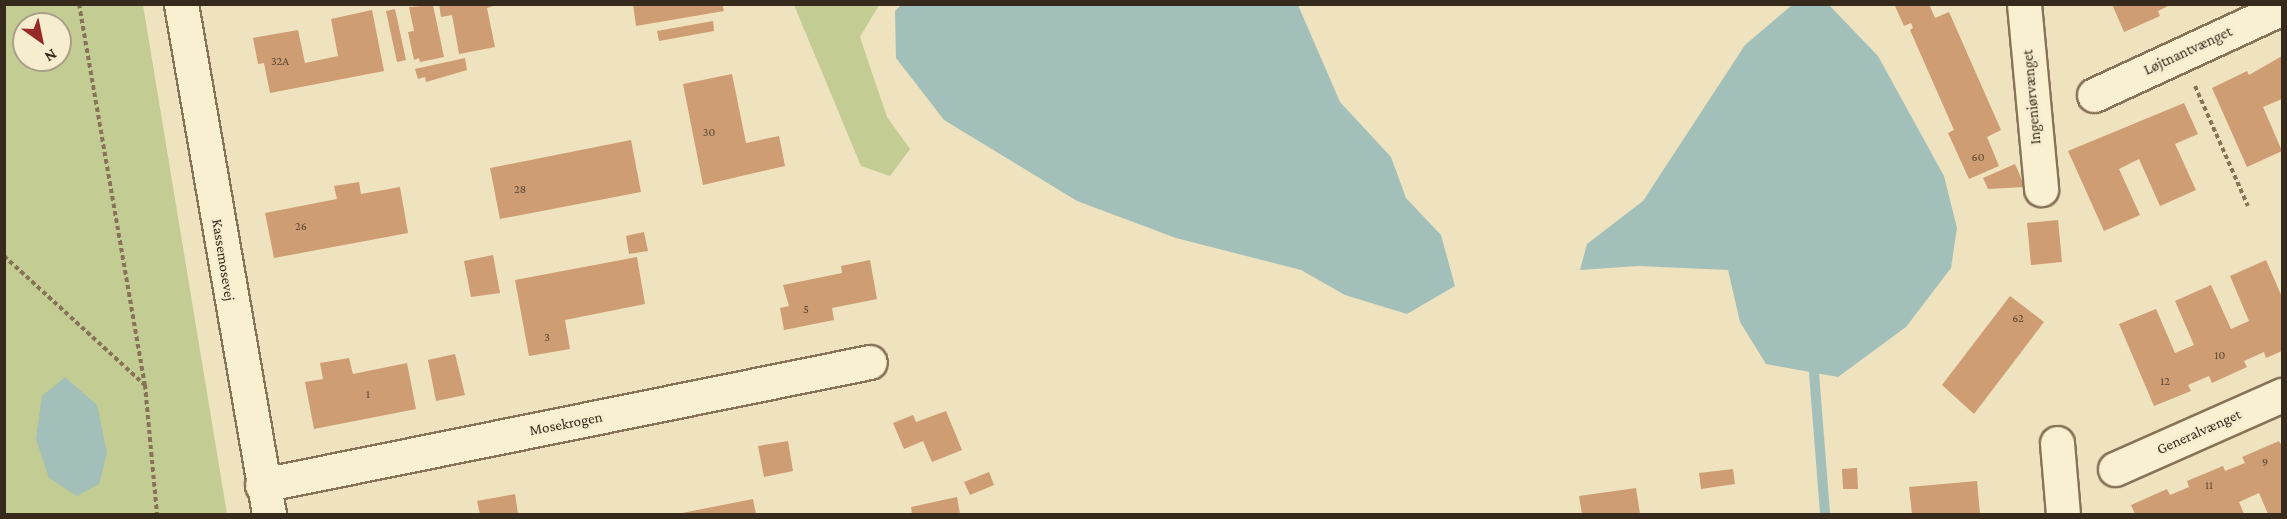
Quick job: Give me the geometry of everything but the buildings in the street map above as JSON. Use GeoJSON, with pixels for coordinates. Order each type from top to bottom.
{"type":"FeatureCollection","features":[{"type":"Feature","properties":{"kind":"street","name":"Kassemosevej"},"geometry":{"type":"LineString","coordinates":[[181,4],[266,500]]}},
{"type":"Feature","properties":{"kind":"street","name":"Ingeniørvænget"},"geometry":{"type":"LineString","coordinates":[[2024,4],[2041,189]]}},
{"type":"Feature","properties":{"kind":"street","name":"Løjtnantvænget"},"geometry":{"type":"LineString","coordinates":[[2094,94],[2283,8]]}},
{"type":"Feature","properties":{"kind":"street","name":"Mosekrogen"},"geometry":{"type":"LineString","coordinates":[[266,500],[870,362]]}},
{"type":"Feature","properties":{"kind":"street","name":"Generalvænget"},"geometry":{"type":"LineString","coordinates":[[2115,469],[2283,395]]}},
{"type":"Feature","properties":{"kind":"street"},"geometry":{"type":"LineString","coordinates":[[2057,443],[2063,514]]}},
{"type":"Feature","properties":{"kind":"path"},"geometry":{"type":"LineString","coordinates":[[79,4],[145,385],[157,514]]}},
{"type":"Feature","properties":{"kind":"path"},"geometry":{"type":"LineString","coordinates":[[2181,55],[2248,206]]}},
{"type":"Feature","properties":{"kind":"path"},"geometry":{"type":"LineString","coordinates":[[4,256],[145,385]]}},
{"type":"Feature","properties":{"kind":"green space"},"geometry":{"type":"Polygon","coordinates":[[[4,5],[143,5],[227,514],[5,514],[4,5]]]}},
{"type":"Feature","properties":{"kind":"green space"},"geometry":{"type":"Polygon","coordinates":[[[794,5],[879,5],[860,37],[887,117],[910,149],[890,176],[861,166],[794,5]]]}},
{"type":"Feature","properties":{"kind":"water"},"geometry":{"type":"Polygon","coordinates":[[[902,4],[1298,5],[1340,102],[1391,157],[1406,198],[1441,235],[1455,286],[1407,314],[1345,295],[1301,270],[1176,238],[1077,201],[944,120],[896,58],[895,11],[902,4]]]}},
{"type":"Feature","properties":{"kind":"water"},"geometry":{"type":"Polygon","coordinates":[[[1792,5],[1829,5],[1878,56],[1944,176],[1957,228],[1951,268],[1906,327],[1838,377],[1766,364],[1740,322],[1728,270],[1638,266],[1580,270],[1587,244],[1643,201],[1745,45],[1792,5]]]}},
{"type":"Feature","properties":{"kind":"water"},"geometry":{"type":"Polygon","coordinates":[[[65,377],[97,405],[107,453],[99,484],[77,496],[49,478],[36,439],[42,396],[65,377]]]}},
{"type":"Feature","properties":{"kind":"waterway"},"geometry":{"type":"LineString","coordinates":[[1814,373],[1825,514]]}}]}
